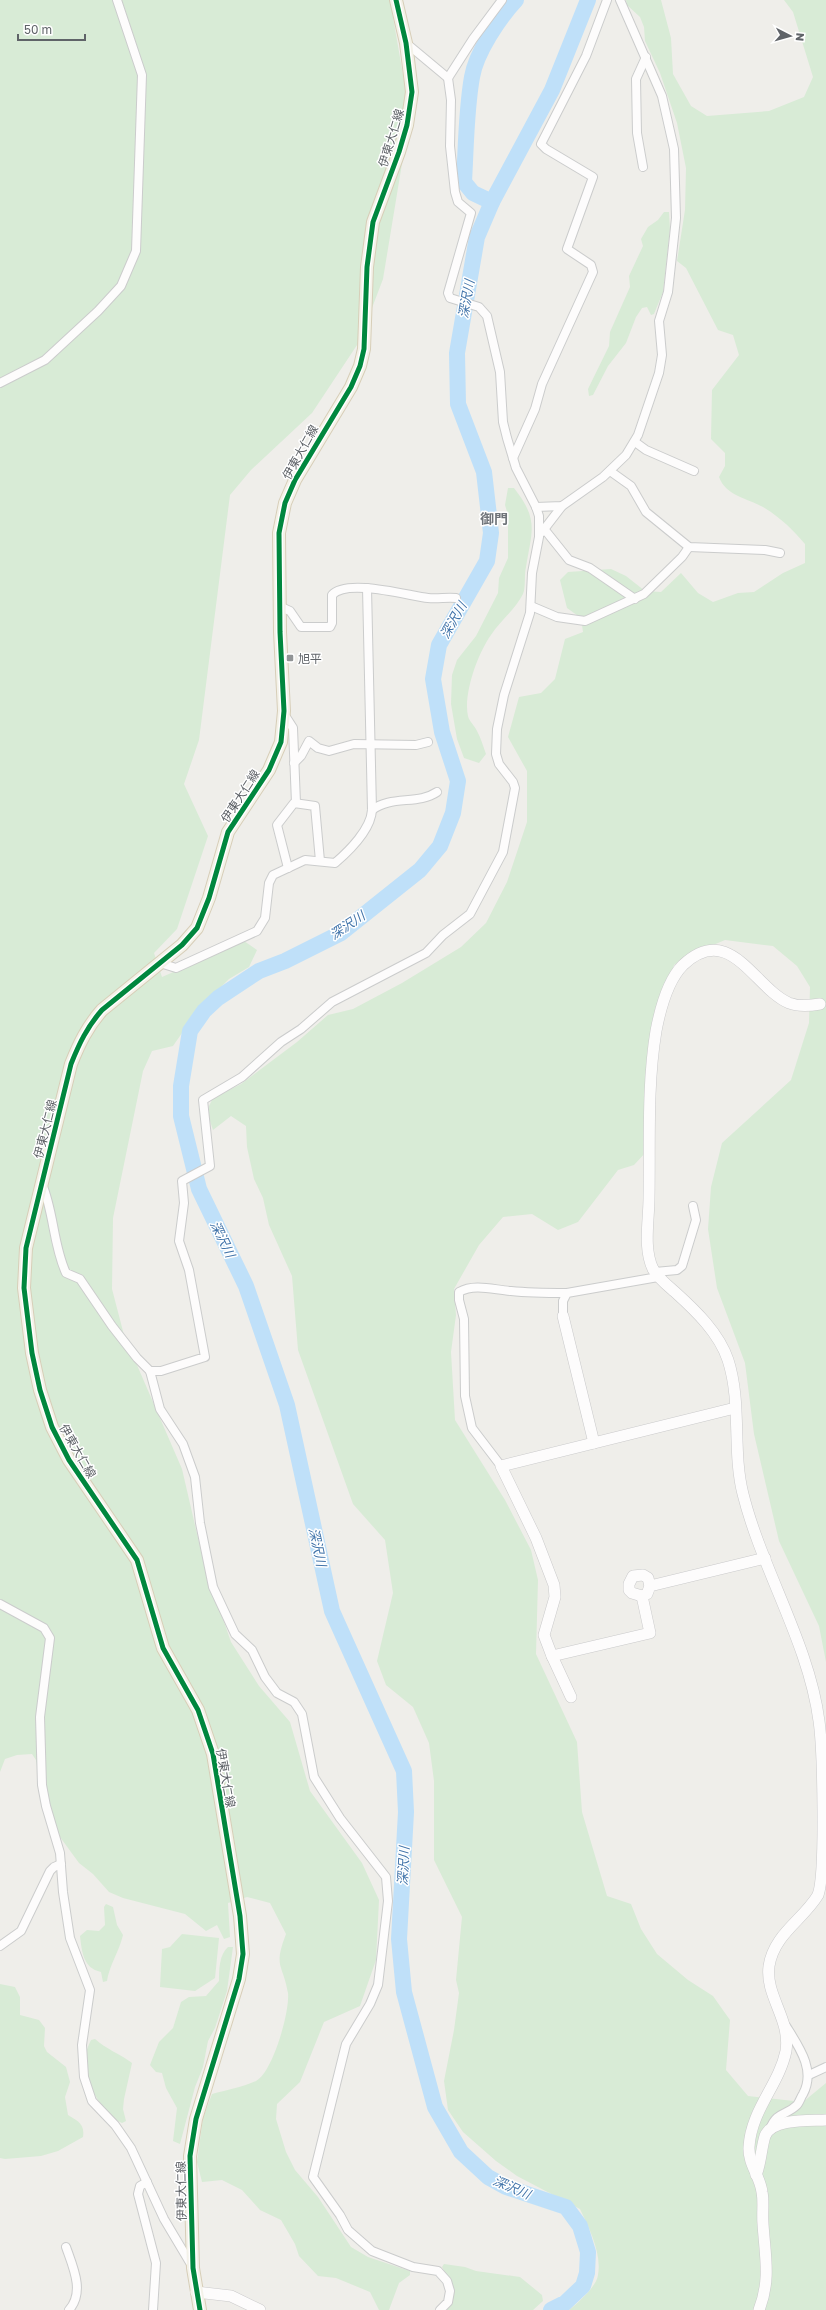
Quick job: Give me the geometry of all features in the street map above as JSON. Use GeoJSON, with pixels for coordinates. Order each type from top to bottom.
{"type":"FeatureCollection","features":[{"type":"Feature","properties":{"kind":"main road","name":"伊東大仁線"},"geometry":{"type":"LineString","coordinates":[[200,2310],[193,2268],[190,2156],[196,2119],[239,1979],[243,1954],[240,1916],[213,1754],[206,1730],[190,1694],[163,1648],[137,1560],[97,1504],[63,1448],[52,1427],[40,1390],[32,1353],[24,1288],[26,1248],[72,1064],[83,1036],[92,1021],[102,1010],[190,938],[197,928],[209,898],[228,832],[277,754],[282,736],[284,714],[279,606],[279,533],[285,503],[312,448],[351,387],[360,366],[364,349],[368,267],[373,222],[399,152],[411,107],[412,92],[406,43],[396,0]]}},
{"type":"Feature","properties":{"kind":"street"},"geometry":{"type":"LineString","coordinates":[[0,383],[45,360],[98,311],[121,286],[136,251],[142,75],[116,0]]}},
{"type":"Feature","properties":{"kind":"street"},"geometry":{"type":"LineString","coordinates":[[502,0],[473,39],[448,78],[451,100],[450,146],[455,192],[458,202],[471,213],[448,293],[450,298],[479,307],[486,316],[500,372],[503,422],[519,475],[536,507],[542,531],[569,560],[590,568],[635,599]]}},
{"type":"Feature","properties":{"kind":"street"},"geometry":{"type":"LineString","coordinates":[[513,458],[535,410],[542,384],[593,272],[591,265],[568,249],[593,177],[546,149],[541,144],[586,56],[607,0]]}},
{"type":"Feature","properties":{"kind":"street"},"geometry":{"type":"LineString","coordinates":[[150,1371],[162,1371],[204,1357],[189,1270],[179,1241],[184,1203],[182,1181],[209,1169],[208,1138],[203,1100],[242,1077],[281,1042],[301,1029],[332,1002],[426,953],[447,932],[470,914],[503,852],[515,788],[513,782],[499,764],[496,754],[497,729],[504,695],[531,606],[532,573],[542,531],[562,506],[610,471],[626,455],[635,442],[652,396],[662,355],[659,321],[668,292],[677,197],[674,149],[669,119],[662,96],[620,0]]}},
{"type":"Feature","properties":{"kind":"street"},"geometry":{"type":"LineString","coordinates":[[406,43],[448,78]]}},
{"type":"Feature","properties":{"kind":"street"},"geometry":{"type":"LineString","coordinates":[[643,167],[637,134],[636,79],[646,57]]}},
{"type":"Feature","properties":{"kind":"street"},"geometry":{"type":"LineString","coordinates":[[635,442],[646,450],[694,471]]}},
{"type":"Feature","properties":{"kind":"street"},"geometry":{"type":"LineString","coordinates":[[610,471],[631,486],[646,512],[689,547],[765,550],[780,553]]}},
{"type":"Feature","properties":{"kind":"street"},"geometry":{"type":"LineString","coordinates":[[536,507],[562,506]]}},
{"type":"Feature","properties":{"kind":"street"},"geometry":{"type":"LineString","coordinates":[[531,606],[557,617],[584,621],[607,609],[635,599],[660,580],[689,547]]}},
{"type":"Feature","properties":{"kind":"street"},"geometry":{"type":"LineString","coordinates":[[279,606],[290,611],[301,627],[330,627],[332,623],[332,598],[334,593],[367,588],[391,590],[430,599],[456,598]]}},
{"type":"Feature","properties":{"kind":"street"},"geometry":{"type":"LineString","coordinates":[[160,963],[176,968],[256,931],[265,918],[271,878],[275,873],[305,860],[320,861],[330,864],[341,858],[369,822],[372,810],[367,588]]}},
{"type":"Feature","properties":{"kind":"street"},"geometry":{"type":"LineString","coordinates":[[284,714],[293,728],[296,804]]}},
{"type":"Feature","properties":{"kind":"street"},"geometry":{"type":"LineString","coordinates":[[294,763],[301,756],[309,741],[318,748],[329,751],[354,744],[416,745],[428,742]]}},
{"type":"Feature","properties":{"kind":"street"},"geometry":{"type":"LineString","coordinates":[[372,810],[384,803],[413,800],[438,792]]}},
{"type":"Feature","properties":{"kind":"street"},"geometry":{"type":"LineString","coordinates":[[288,868],[277,825],[292,804],[315,806],[320,861]]}},
{"type":"Feature","properties":{"kind":"street"},"geometry":{"type":"LineString","coordinates":[[756,2175],[765,2136],[770,2129],[774,2118],[797,2105],[806,2088],[809,2075],[803,2053],[786,2025],[777,2005],[769,1972],[776,1945],[817,1896],[821,1888],[824,1846],[820,1725],[813,1692],[802,1656],[744,1498],[739,1477],[735,1408],[730,1367],[719,1339],[686,1302],[657,1274],[649,1253],[651,1079],[657,1029],[674,978],[682,967],[696,956],[706,952],[722,952],[734,956],[744,963],[783,1000],[803,1006],[823,1002]]}},
{"type":"Feature","properties":{"kind":"street"},"geometry":{"type":"LineString","coordinates":[[42,1184],[49,1201],[60,1261],[66,1273],[80,1279],[116,1331],[137,1358],[150,1371],[160,1409],[182,1444],[195,1477],[200,1523],[213,1587],[235,1634],[252,1650],[265,1677],[277,1693],[294,1702],[302,1714],[314,1777],[340,1818],[386,1877],[388,1901],[378,1985],[370,2004],[346,2044],[312,2178],[340,2215],[348,2230],[372,2251],[413,2267],[438,2272],[447,2281],[450,2291],[448,2302],[440,2310]]}},
{"type":"Feature","properties":{"kind":"street"},"geometry":{"type":"LineString","coordinates":[[571,1698],[545,1641],[544,1635],[555,1597],[554,1585],[543,1553],[501,1466],[472,1428],[465,1396],[464,1319],[459,1300],[459,1292],[466,1288],[493,1288],[509,1291],[567,1293],[677,1270],[682,1266],[696,1220],[693,1206]]}},
{"type":"Feature","properties":{"kind":"street"},"geometry":{"type":"LineString","coordinates":[[567,1293],[563,1301],[563,1316],[594,1443]]}},
{"type":"Feature","properties":{"kind":"street"},"geometry":{"type":"LineString","coordinates":[[501,1466],[735,1408]]}},
{"type":"Feature","properties":{"kind":"street"},"geometry":{"type":"LineString","coordinates":[[650,1586],[765,1558]]}},
{"type":"Feature","properties":{"kind":"street"},"geometry":{"type":"LineString","coordinates":[[643,1575],[648,1578],[650,1586],[647,1594],[642,1596],[632,1594],[629,1590],[631,1579],[634,1576],[643,1575]]}},
{"type":"Feature","properties":{"kind":"street"},"geometry":{"type":"LineString","coordinates":[[552,1656],[650,1633],[642,1596]]}},
{"type":"Feature","properties":{"kind":"street"},"geometry":{"type":"LineString","coordinates":[[0,1604],[44,1628],[50,1638],[40,1717],[42,1785],[61,1864],[63,1892],[70,1938],[90,1990],[81,2057],[87,2091],[92,2101],[125,2138],[177,2242],[193,2268]]}},
{"type":"Feature","properties":{"kind":"street"},"geometry":{"type":"LineString","coordinates":[[0,1946],[21,1931],[50,1871],[54,1866],[61,1864]]}},
{"type":"Feature","properties":{"kind":"street"},"geometry":{"type":"LineString","coordinates":[[759,2310],[765,2292],[767,2269],[762,2193],[750,2156],[751,2131],[756,2114],[782,2064],[786,2051],[786,2025]]}},
{"type":"Feature","properties":{"kind":"street"},"geometry":{"type":"LineString","coordinates":[[809,2075],[826,2067]]}},
{"type":"Feature","properties":{"kind":"street"},"geometry":{"type":"LineString","coordinates":[[770,2129],[787,2122],[826,2120]]}},
{"type":"Feature","properties":{"kind":"street"},"geometry":{"type":"LineString","coordinates":[[148,2182],[140,2186],[138,2194],[156,2263],[153,2310]]}},
{"type":"Feature","properties":{"kind":"street"},"geometry":{"type":"LineString","coordinates":[[66,2247],[75,2271],[76,2282],[76,2302],[70,2310]]}},
{"type":"Feature","properties":{"kind":"street"},"geometry":{"type":"LineString","coordinates":[[196,2292],[231,2296],[260,2310]]}},
{"type":"Feature","properties":{"kind":"green space"},"geometry":{"type":"Polygon","coordinates":[[[0,0],[390,0],[410,115],[383,279],[359,342],[312,413],[251,470],[230,495],[199,740],[184,784],[208,836],[177,929],[154,953],[162,977],[244,941],[257,950],[249,967],[229,979],[198,1010],[173,1046],[152,1051],[143,1071],[113,1218],[112,1289],[124,1335],[182,1469],[204,1564],[231,1642],[259,1686],[290,1722],[310,1791],[362,1863],[379,1900],[376,1960],[360,2006],[324,2022],[300,2082],[277,2104],[276,2119],[286,2152],[295,2170],[318,2197],[351,2247],[368,2257],[410,2271],[410,2275],[399,2283],[389,2310],[379,2310],[370,2292],[336,2278],[318,2276],[299,2256],[295,2244],[281,2220],[260,2210],[242,2190],[222,2180],[202,2182],[197,2162],[203,2118],[212,2094],[240,2087],[256,2081],[268,2066],[274,2054],[283,2026],[288,2002],[288,1993],[280,1965],[280,1953],[286,1934],[270,1903],[247,1897],[228,1903],[230,1937],[224,1939],[217,1925],[206,1931],[185,1914],[123,1898],[109,1892],[93,1874],[79,1863],[60,1837],[40,1782],[36,1760],[32,1754],[17,1755],[5,1759],[0,1772],[0,0]]]}},
{"type":"Feature","properties":{"kind":"green space"},"geometry":{"type":"Polygon","coordinates":[[[626,0],[661,0],[671,38],[673,74],[691,106],[707,116],[769,111],[804,97],[813,77],[793,12],[784,0],[826,0],[826,1662],[819,1626],[779,1541],[754,1434],[745,1363],[717,1288],[708,1229],[711,1187],[722,1143],[791,1080],[809,1023],[810,987],[797,966],[773,946],[725,940],[685,957],[674,965],[658,1020],[654,1130],[647,1151],[634,1165],[618,1170],[578,1222],[558,1230],[532,1214],[503,1217],[479,1245],[454,1289],[456,1315],[451,1352],[455,1420],[505,1500],[531,1550],[538,1580],[536,1654],[577,1742],[582,1812],[607,1896],[631,1904],[641,1929],[657,1954],[688,1980],[713,1996],[730,2020],[726,2070],[748,2096],[803,2102],[826,2083],[826,2310],[569,2310],[591,2289],[597,2279],[599,2267],[594,2241],[580,2209],[517,2176],[496,2161],[463,2132],[448,2110],[444,2081],[454,2030],[459,1993],[456,1980],[462,1917],[434,1860],[434,1781],[429,1743],[413,1707],[386,1685],[377,1661],[393,1593],[385,1540],[353,1504],[298,1350],[292,1276],[269,1225],[263,1198],[254,1179],[247,1147],[246,1126],[231,1116],[213,1130],[209,1118],[209,1106],[213,1098],[241,1084],[297,1042],[328,1015],[353,1009],[402,983],[461,947],[486,923],[507,882],[527,822],[527,771],[508,737],[519,697],[541,693],[555,679],[565,639],[583,632],[581,618],[567,608],[560,580],[568,572],[611,569],[626,576],[645,591],[661,592],[681,573],[698,593],[713,602],[738,593],[754,592],[783,573],[805,563],[805,544],[781,519],[763,507],[732,492],[722,483],[719,477],[725,466],[725,453],[711,439],[712,390],[739,355],[733,335],[718,330],[686,268],[677,261],[685,210],[686,168],[677,123],[660,73],[645,41],[644,27],[640,17],[627,5],[626,0]]]}},
{"type":"Feature","properties":{"kind":"green space"},"geometry":{"type":"Polygon","coordinates":[[[664,212],[669,212],[670,229],[663,292],[654,314],[651,315],[647,307],[642,308],[636,317],[626,343],[608,366],[593,395],[589,396],[588,389],[609,346],[610,332],[630,287],[629,276],[643,246],[641,239],[648,227],[658,220],[664,212]]]}},
{"type":"Feature","properties":{"kind":"green space"},"geometry":{"type":"Polygon","coordinates":[[[508,488],[514,488],[522,499],[530,517],[532,526],[523,594],[520,600],[486,643],[481,652],[470,685],[467,707],[468,716],[481,739],[486,754],[479,763],[464,758],[457,739],[451,704],[452,675],[457,660],[476,636],[498,593],[499,578],[508,558],[508,515],[505,505],[508,488]]]}},
{"type":"Feature","properties":{"kind":"green space"},"geometry":{"type":"Polygon","coordinates":[[[106,1904],[113,1907],[117,1925],[123,1935],[107,1981],[103,1982],[101,1972],[90,1967],[84,1958],[80,1936],[87,1930],[99,1931],[105,1925],[104,1907],[106,1904]]]}},
{"type":"Feature","properties":{"kind":"green space"},"geometry":{"type":"Polygon","coordinates":[[[182,1934],[219,1938],[215,1978],[195,1991],[160,1987],[162,1949],[170,1947],[182,1934]]]}},
{"type":"Feature","properties":{"kind":"green space"},"geometry":{"type":"Polygon","coordinates":[[[228,1947],[233,1947],[227,1991],[215,2028],[208,2041],[203,2067],[195,2087],[180,2144],[173,2141],[177,2108],[166,2088],[162,2073],[156,2072],[150,2065],[159,2042],[173,2028],[181,2002],[189,1997],[206,1996],[219,1981],[221,1958],[228,1947]]]}},
{"type":"Feature","properties":{"kind":"green space"},"geometry":{"type":"Polygon","coordinates":[[[0,1984],[15,1987],[20,1997],[20,2015],[39,2020],[45,2028],[44,2046],[47,2052],[66,2067],[70,2082],[65,2097],[68,2115],[78,2121],[83,2129],[83,2137],[58,2151],[41,2156],[5,2159],[0,2158],[0,1984]]]}},
{"type":"Feature","properties":{"kind":"green space"},"geometry":{"type":"Polygon","coordinates":[[[95,2039],[132,2063],[124,2099],[123,2109],[126,2121],[122,2123],[108,2113],[96,2096],[87,2078],[84,2058],[91,2040],[95,2039]]]}},
{"type":"Feature","properties":{"kind":"green space"},"geometry":{"type":"Polygon","coordinates":[[[444,2264],[465,2267],[476,2271],[520,2277],[542,2295],[543,2301],[533,2310],[447,2310],[452,2300],[454,2288],[442,2267],[444,2264]]]}},
{"type":"Feature","properties":{"kind":"waterway","name":"深沢川"},"geometry":{"type":"LineString","coordinates":[[492,202],[473,193],[464,182],[467,116],[470,90],[474,68],[483,47],[509,7],[516,0]]}},
{"type":"Feature","properties":{"kind":"waterway","name":"深沢川"},"geometry":{"type":"LineString","coordinates":[[551,2310],[565,2303],[583,2286],[587,2273],[588,2252],[580,2226],[566,2207],[506,2187],[488,2177],[461,2152],[435,2107],[404,1992],[399,1939],[406,1812],[404,1771],[332,1611],[287,1405],[246,1286],[199,1189],[181,1116],[181,1086],[190,1031],[204,1011],[218,998],[259,971],[285,961],[341,933],[420,870],[440,846],[453,813],[458,781],[442,732],[433,679],[439,645],[487,561],[491,533],[484,472],[458,404],[457,353],[477,237],[492,202],[552,90],[588,0]]}},
{"type":"Feature","properties":{"kind":"cycle path"},"geometry":{"type":"LineString","coordinates":[[200,2310],[193,2268],[190,2156],[196,2119],[239,1979],[243,1954],[240,1916],[213,1754],[198,1710],[163,1648],[137,1560],[69,1460],[52,1427],[40,1390],[32,1353],[24,1288],[26,1248],[71,1064],[80,1043],[102,1010],[182,945],[197,928],[209,898],[228,832],[269,770],[281,742],[284,711],[280,632],[279,533],[285,503],[295,480],[351,387],[360,366],[364,349],[367,267],[373,222],[399,152],[407,125],[412,92],[406,43],[396,0]]}},
{"type":"Feature","properties":{"kind":"place","name":"旭平"},"geometry":{"type":"Point","coordinates":[290,658]}},
{"type":"Feature","properties":{"kind":"district","name":"御門"},"geometry":{"type":"Point","coordinates":[494,518]}}]}
